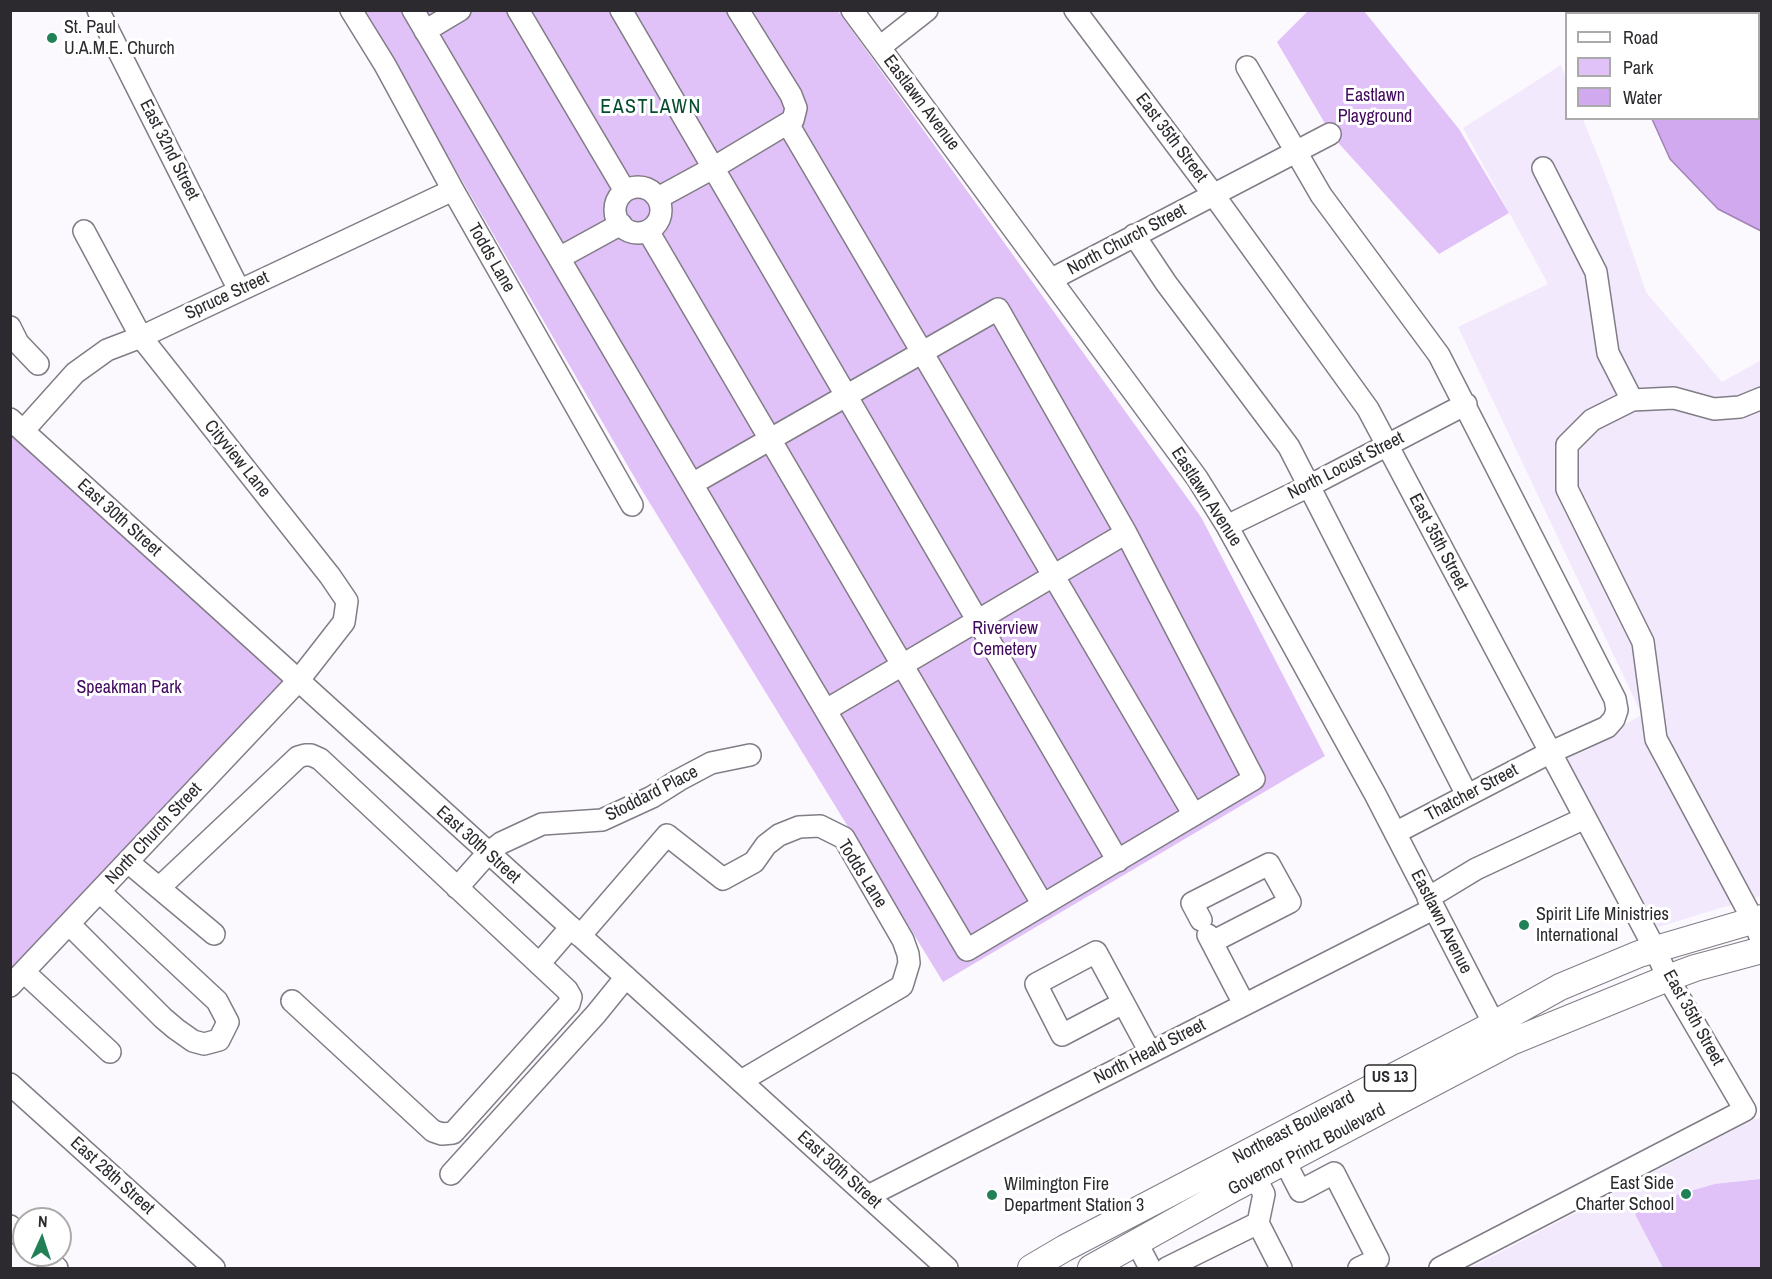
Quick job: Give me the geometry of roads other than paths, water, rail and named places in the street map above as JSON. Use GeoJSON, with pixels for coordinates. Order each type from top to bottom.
{"type":"FeatureCollection","features":[{"type":"Feature","properties":{"kind":"main road","name":"Northeast Boulevard"},"geometry":{"type":"LineString","coordinates":[[1031,1269],[1075,1243],[1494,1024],[1560,987],[1655,949],[1759,926]]}},
{"type":"Feature","properties":{"kind":"main road"},"geometry":{"type":"LineString","coordinates":[[1511,1042],[1555,1008],[1638,972],[1655,949]]}},
{"type":"Feature","properties":{"kind":"main road","name":"Governor Printz Boulevard"},"geometry":{"type":"LineString","coordinates":[[1091,1269],[1255,1177],[1511,1042],[1695,968],[1761,950]]}},
{"type":"Feature","properties":{"kind":"street","name":"East 32nd Street"},"geometry":{"type":"LineString","coordinates":[[98,10],[239,290]]}},
{"type":"Feature","properties":{"kind":"street","name":"Todds Lane"},"geometry":{"type":"LineString","coordinates":[[351,10],[385,65],[453,190],[632,505]]}},
{"type":"Feature","properties":{"kind":"street"},"geometry":{"type":"LineString","coordinates":[[414,10],[425,31],[692,484],[826,710],[967,950],[1254,779],[1126,533],[998,309],[692,484]]}},
{"type":"Feature","properties":{"kind":"street"},"geometry":{"type":"LineString","coordinates":[[425,31],[460,10]]}},
{"type":"Feature","properties":{"kind":"street"},"geometry":{"type":"LineString","coordinates":[[518,10],[625,191]]}},
{"type":"Feature","properties":{"kind":"street"},"geometry":{"type":"LineString","coordinates":[[621,10],[1118,861]]}},
{"type":"Feature","properties":{"kind":"street"},"geometry":{"type":"LineString","coordinates":[[658,198],[793,120],[796,108],[794,102],[738,10]]}},
{"type":"Feature","properties":{"kind":"street","name":"Eastlawn Avenue"},"geometry":{"type":"LineString","coordinates":[[852,10],[1197,478],[1227,526],[1395,833],[1494,1024]]}},
{"type":"Feature","properties":{"kind":"street"},"geometry":{"type":"LineString","coordinates":[[879,47],[927,10]]}},
{"type":"Feature","properties":{"kind":"street","name":"East 35th Street"},"geometry":{"type":"LineString","coordinates":[[1075,10],[1213,194],[1368,410],[1655,949],[1668,978],[1745,1110],[1440,1269]]}},
{"type":"Feature","properties":{"kind":"street","name":"Thatcher Street"},"geometry":{"type":"LineString","coordinates":[[1247,67],[1321,195],[1429,339],[1455,382],[1616,699],[1617,710],[1614,719],[1607,727],[1549,753],[1395,833]]}},
{"type":"Feature","properties":{"kind":"street"},"geometry":{"type":"LineString","coordinates":[[788,124],[1194,815]]}},
{"type":"Feature","properties":{"kind":"street","name":"North Church Street"},"geometry":{"type":"LineString","coordinates":[[1052,279],[1330,134]]}},
{"type":"Feature","properties":{"kind":"street"},"geometry":{"type":"LineString","coordinates":[[1544,168],[1596,272],[1608,352],[1632,400]]}},
{"type":"Feature","properties":{"kind":"street"},"geometry":{"type":"LineString","coordinates":[[639,187],[647,188],[658,198],[661,205],[659,220],[648,231],[633,232],[621,224],[617,218],[616,203],[625,191],[639,187]]}},
{"type":"Feature","properties":{"kind":"street","name":"Spruce Street"},"geometry":{"type":"LineString","coordinates":[[17,425],[75,374],[107,350],[141,337],[453,190]]}},
{"type":"Feature","properties":{"kind":"street"},"geometry":{"type":"LineString","coordinates":[[559,258],[621,224]]}},
{"type":"Feature","properties":{"kind":"street","name":"Cityview Lane"},"geometry":{"type":"LineString","coordinates":[[84,231],[141,337],[330,576],[347,601],[344,622],[298,681]]}},
{"type":"Feature","properties":{"kind":"street"},"geometry":{"type":"LineString","coordinates":[[648,231],[1043,905]]}},
{"type":"Feature","properties":{"kind":"street"},"geometry":{"type":"LineString","coordinates":[[1134,235],[1166,283],[1289,447],[1467,795]]}},
{"type":"Feature","properties":{"kind":"street"},"geometry":{"type":"LineString","coordinates":[[10,327],[18,343],[38,364]]}},
{"type":"Feature","properties":{"kind":"street"},"geometry":{"type":"LineString","coordinates":[[1759,926],[1656,739],[1643,642],[1567,489],[1567,445],[1592,420],[1632,400],[1674,398],[1714,409],[1740,406],[1761,398]]}},
{"type":"Feature","properties":{"kind":"street","name":"North Locust Street"},"geometry":{"type":"LineString","coordinates":[[1227,526],[1466,404]]}},
{"type":"Feature","properties":{"kind":"street","name":"East 30th Street"},"geometry":{"type":"LineString","coordinates":[[17,425],[947,1269]]}},
{"type":"Feature","properties":{"kind":"street"},"geometry":{"type":"LineString","coordinates":[[826,710],[1126,533]]}},
{"type":"Feature","properties":{"kind":"street","name":"North Church Street"},"geometry":{"type":"LineString","coordinates":[[17,979],[298,681]]}},
{"type":"Feature","properties":{"kind":"street"},"geometry":{"type":"LineString","coordinates":[[159,888],[297,757],[305,754],[320,759],[567,990],[571,998],[569,1004],[453,1133],[442,1134],[432,1131],[292,1001]]}},
{"type":"Feature","properties":{"kind":"street","name":"Stoddard Place"},"geometry":{"type":"LineString","coordinates":[[457,888],[488,853],[501,843],[542,824],[602,820],[652,797],[711,763],[750,755]]}},
{"type":"Feature","properties":{"kind":"street","name":"North Heald Street"},"geometry":{"type":"LineString","coordinates":[[868,1196],[1244,1004],[1431,903],[1476,869],[1585,818]]}},
{"type":"Feature","properties":{"kind":"street","name":"Todds Lane"},"geometry":{"type":"LineString","coordinates":[[575,932],[667,835],[723,879],[754,862],[766,845],[779,835],[799,828],[820,826],[844,838],[903,940],[909,963],[902,986],[741,1081]]}},
{"type":"Feature","properties":{"kind":"street"},"geometry":{"type":"LineString","coordinates":[[128,862],[214,934]]}},
{"type":"Feature","properties":{"kind":"street"},"geometry":{"type":"LineString","coordinates":[[69,924],[170,1023],[193,1041],[204,1044],[219,1040],[228,1022],[217,1000],[100,891]]}},
{"type":"Feature","properties":{"kind":"street"},"geometry":{"type":"LineString","coordinates":[[539,964],[575,932]]}},
{"type":"Feature","properties":{"kind":"street"},"geometry":{"type":"LineString","coordinates":[[1207,932],[1244,1004]]}},
{"type":"Feature","properties":{"kind":"street"},"geometry":{"type":"LineString","coordinates":[[451,1174],[596,1014],[626,977]]}},
{"type":"Feature","properties":{"kind":"street"},"geometry":{"type":"LineString","coordinates":[[17,979],[110,1052]]}},
{"type":"Feature","properties":{"kind":"street"},"geometry":{"type":"LineString","coordinates":[[1123,1003],[1150,1052]]}},
{"type":"Feature","properties":{"kind":"street","name":"East 28th Street"},"geometry":{"type":"LineString","coordinates":[[10,1084],[201,1264]]}},
{"type":"Feature","properties":{"kind":"street"},"geometry":{"type":"LineString","coordinates":[[1312,1147],[1328,1176]]}},
{"type":"Feature","properties":{"kind":"street"},"geometry":{"type":"LineString","coordinates":[[1285,1162],[1300,1191],[1334,1173],[1377,1259],[1359,1269]]}},
{"type":"Feature","properties":{"kind":"street"},"geometry":{"type":"LineString","coordinates":[[1255,1177],[1264,1194],[1258,1223],[1281,1269]]}},
{"type":"Feature","properties":{"kind":"street"},"geometry":{"type":"LineString","coordinates":[[1167,1269],[1258,1223]]}},
{"type":"Feature","properties":{"kind":"street"},"geometry":{"type":"LineString","coordinates":[[1137,1243],[1150,1269]]}},
{"type":"Feature","properties":{"kind":"water"},"geometry":{"type":"Polygon","coordinates":[[[1639,10],[1761,11],[1761,231],[1718,209],[1670,159],[1652,120],[1760,120],[1760,12],[1638,12],[1639,10]]]}},
{"type":"Feature","properties":{"kind":"place","name":"St. Paul U.A.M.E. Church"},"geometry":{"type":"Point","coordinates":[52,38]}},
{"type":"Feature","properties":{"kind":"place","name":"Spirit Life Ministries International"},"geometry":{"type":"Point","coordinates":[1524,925]}},
{"type":"Feature","properties":{"kind":"place","name":"East Side Charter School"},"geometry":{"type":"Point","coordinates":[1686,1194]}},
{"type":"Feature","properties":{"kind":"place","name":"Wilmington Fire Department Station 3"},"geometry":{"type":"Point","coordinates":[992,1195]}},
{"type":"Feature","properties":{"kind":"district","name":"EASTLAWN"},"geometry":{"type":"Point","coordinates":[651,108]}},
{"type":"Feature","properties":{"kind":"park label","name":"Eastlawn Playground"},"geometry":{"type":"Point","coordinates":[1375,106]}},
{"type":"Feature","properties":{"kind":"park label","name":"Riverview Cemetery"},"geometry":{"type":"Point","coordinates":[1005,639]}},
{"type":"Feature","properties":{"kind":"park label","name":"Speakman Park"},"geometry":{"type":"Point","coordinates":[129,688]}}]}
